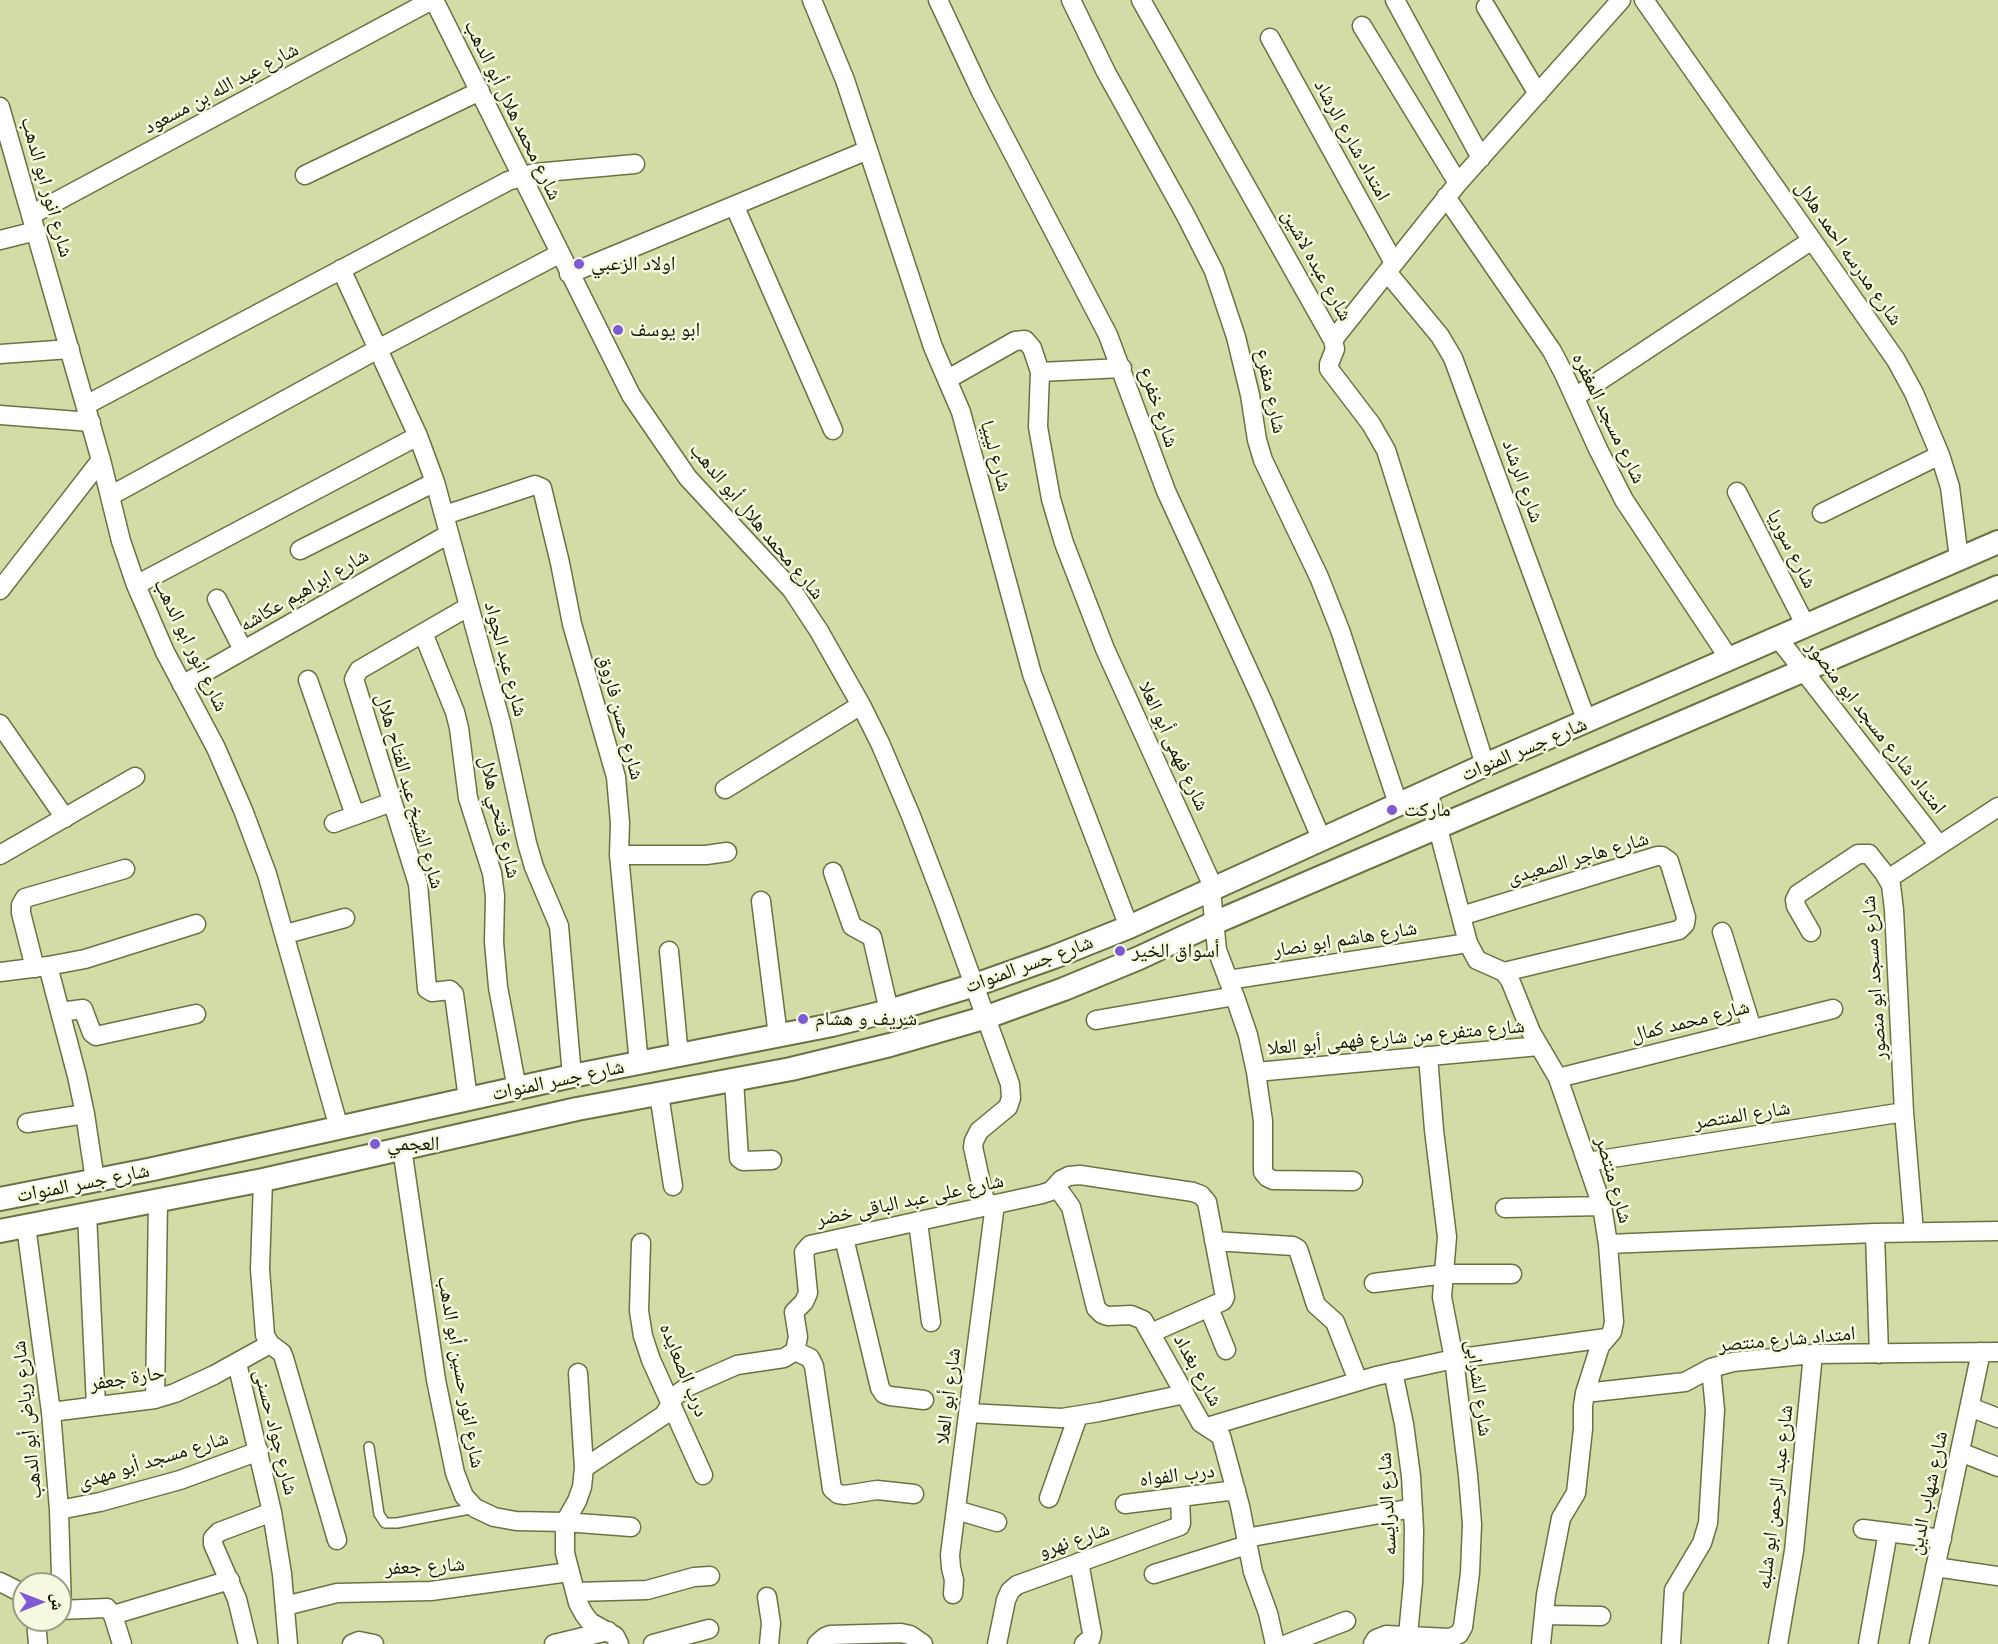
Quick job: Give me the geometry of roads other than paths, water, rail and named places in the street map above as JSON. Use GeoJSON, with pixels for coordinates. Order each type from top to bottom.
{"type":"FeatureCollection","features":[{"type":"Feature","properties":{"kind":"street","name":"شارع محمد هلال أبو الدهب"},"geometry":{"type":"LineString","coordinates":[[433,0],[631,395],[675,461],[702,494],[792,591],[819,631],[861,705],[911,816],[987,1017]]}},
{"type":"Feature","properties":{"kind":"street","name":"شارع عبد الله بن مسعود"},"geometry":{"type":"LineString","coordinates":[[0,240],[433,0]]}},
{"type":"Feature","properties":{"kind":"street","name":"شارع ليبيا"},"geometry":{"type":"LineString","coordinates":[[812,0],[845,80],[933,347],[948,379],[971,446],[1032,674],[1129,927]]}},
{"type":"Feature","properties":{"kind":"street","name":"شارع خفرع"},"geometry":{"type":"LineString","coordinates":[[938,0],[981,92],[1108,335],[1166,491],[1262,700],[1321,838]]}},
{"type":"Feature","properties":{"kind":"street","name":"شارع منقرع"},"geometry":{"type":"LineString","coordinates":[[1071,0],[1106,72],[1214,271],[1236,337],[1263,460],[1319,577],[1340,630],[1398,804]]}},
{"type":"Feature","properties":{"kind":"street","name":"شارع عبده لاشين"},"geometry":{"type":"LineString","coordinates":[[1141,0],[1333,340],[1335,349],[1329,369],[1371,424],[1386,450],[1485,765]]}},
{"type":"Feature","properties":{"kind":"street"},"geometry":{"type":"LineString","coordinates":[[1395,0],[1481,158]]}},
{"type":"Feature","properties":{"kind":"street"},"geometry":{"type":"LineString","coordinates":[[1333,340],[1458,183],[1622,0]]}},
{"type":"Feature","properties":{"kind":"street","name":"شارع مدرسه احمد هلال"},"geometry":{"type":"LineString","coordinates":[[1644,0],[1896,360],[1914,393],[1940,454],[1950,487],[1959,559]]}},
{"type":"Feature","properties":{"kind":"street"},"geometry":{"type":"LineString","coordinates":[[1486,6],[1538,94]]}},
{"type":"Feature","properties":{"kind":"street"},"geometry":{"type":"LineString","coordinates":[[1362,26],[1458,183]]}},
{"type":"Feature","properties":{"kind":"street","name":"امتداد شارع الرشاد"},"geometry":{"type":"LineString","coordinates":[[1270,38],[1390,267]]}},
{"type":"Feature","properties":{"kind":"street"},"geometry":{"type":"LineString","coordinates":[[305,176],[480,91]]}},
{"type":"Feature","properties":{"kind":"street","name":"شارع انور ابو الدهب"},"geometry":{"type":"LineString","coordinates":[[2,117],[91,422],[121,541],[149,619],[216,748],[267,874],[286,934],[339,1128]]}},
{"type":"Feature","properties":{"kind":"street"},"geometry":{"type":"LineString","coordinates":[[569,274],[868,150]]}},
{"type":"Feature","properties":{"kind":"street"},"geometry":{"type":"LineString","coordinates":[[86,405],[503,183],[521,176],[548,171],[635,164]]}},
{"type":"Feature","properties":{"kind":"street","name":"شارع مسجد المغفره"},"geometry":{"type":"LineString","coordinates":[[1446,198],[1556,358],[1598,450],[1624,500],[1730,660]]}},
{"type":"Feature","properties":{"kind":"street"},"geometry":{"type":"LineString","coordinates":[[735,207],[833,430]]}},
{"type":"Feature","properties":{"kind":"street"},"geometry":{"type":"LineString","coordinates":[[1575,397],[1812,240]]}},
{"type":"Feature","properties":{"kind":"street"},"geometry":{"type":"LineString","coordinates":[[110,496],[378,349],[559,254]]}},
{"type":"Feature","properties":{"kind":"street","name":"شارع الرشاد"},"geometry":{"type":"LineString","coordinates":[[1390,267],[1440,336],[1453,358],[1587,722]]}},
{"type":"Feature","properties":{"kind":"street","name":"شارع عبد الجواد"},"geometry":{"type":"LineString","coordinates":[[341,269],[418,436],[445,515],[501,723],[526,843],[559,926],[572,1076]]}},
{"type":"Feature","properties":{"kind":"street","name":"شارع فهمى أبو العلا"},"geometry":{"type":"LineString","coordinates":[[948,379],[1015,341],[1022,339],[1032,348],[1040,372],[1038,428],[1051,500],[1064,543],[1105,649],[1208,873],[1212,888],[1217,950],[1248,1035],[1256,1072],[1263,1121],[1263,1172],[1267,1178],[1273,1180],[1353,1181]]}},
{"type":"Feature","properties":{"kind":"street"},"geometry":{"type":"LineString","coordinates":[[0,354],[70,349]]}},
{"type":"Feature","properties":{"kind":"street"},"geometry":{"type":"LineString","coordinates":[[1040,372],[1122,368]]}},
{"type":"Feature","properties":{"kind":"street"},"geometry":{"type":"LineString","coordinates":[[0,415],[91,422]]}},
{"type":"Feature","properties":{"kind":"street"},"geometry":{"type":"LineString","coordinates":[[136,585],[418,436]]}},
{"type":"Feature","properties":{"kind":"street"},"geometry":{"type":"LineString","coordinates":[[1822,513],[1940,454]]}},
{"type":"Feature","properties":{"kind":"street"},"geometry":{"type":"LineString","coordinates":[[0,590],[101,460]]}},
{"type":"Feature","properties":{"kind":"street"},"geometry":{"type":"LineString","coordinates":[[300,550],[435,482]]}},
{"type":"Feature","properties":{"kind":"street","name":"شارع حسن فاروق"},"geometry":{"type":"LineString","coordinates":[[445,515],[535,485],[542,488],[572,624],[616,777],[620,823],[619,855],[639,1064]]}},
{"type":"Feature","properties":{"kind":"street","name":"شارع سوريا"},"geometry":{"type":"LineString","coordinates":[[1737,492],[1806,626]]}},
{"type":"Feature","properties":{"kind":"street","name":"شارع ابراهيم عكاشه"},"geometry":{"type":"LineString","coordinates":[[182,685],[449,534]]}},
{"type":"Feature","properties":{"kind":"street","name":"شارع جسر المنوات"},"geometry":{"type":"LineString","coordinates":[[0,1199],[339,1128],[572,1076],[777,1036],[889,1011],[975,985],[1129,927],[1428,790],[1998,542]]}},
{"type":"Feature","properties":{"kind":"street","name":"شارع جسر المنوات"},"geometry":{"type":"LineString","coordinates":[[0,1231],[263,1180],[566,1111],[735,1080],[870,1050],[987,1017],[1075,985],[1139,958],[1214,923],[1438,829],[1998,587]]}},
{"type":"Feature","properties":{"kind":"street"},"geometry":{"type":"LineString","coordinates":[[217,598],[243,650]]}},
{"type":"Feature","properties":{"kind":"street","name":"شارع الشيخ عبد الفتاح هلال"},"geometry":{"type":"LineString","coordinates":[[468,607],[359,670],[354,679],[418,884],[426,987],[430,992],[450,990],[453,992],[468,1099]]}},
{"type":"Feature","properties":{"kind":"street","name":"شارع فتحي هلال"},"geometry":{"type":"LineString","coordinates":[[423,633],[455,712],[468,798],[492,873],[498,987],[517,1089]]}},
{"type":"Feature","properties":{"kind":"street","name":"امتداد شارع مسجد ابو منصور"},"geometry":{"type":"LineString","coordinates":[[1778,638],[1939,844]]}},
{"type":"Feature","properties":{"kind":"street"},"geometry":{"type":"LineString","coordinates":[[308,680],[356,815]]}},
{"type":"Feature","properties":{"kind":"street"},"geometry":{"type":"LineString","coordinates":[[725,789],[861,705]]}},
{"type":"Feature","properties":{"kind":"street"},"geometry":{"type":"LineString","coordinates":[[0,724],[64,818]]}},
{"type":"Feature","properties":{"kind":"street"},"geometry":{"type":"LineString","coordinates":[[0,854],[135,777]]}},
{"type":"Feature","properties":{"kind":"street"},"geometry":{"type":"LineString","coordinates":[[1428,790],[1468,943],[1478,960],[1504,972]]}},
{"type":"Feature","properties":{"kind":"street"},"geometry":{"type":"LineString","coordinates":[[334,823],[392,802]]}},
{"type":"Feature","properties":{"kind":"street"},"geometry":{"type":"LineString","coordinates":[[1888,879],[1939,844],[1995,814]]}},
{"type":"Feature","properties":{"kind":"street"},"geometry":{"type":"LineString","coordinates":[[619,855],[706,855],[727,852]]}},
{"type":"Feature","properties":{"kind":"street","name":"شارع مسجد ابو منصور"},"geometry":{"type":"LineString","coordinates":[[1811,932],[1796,906],[1796,897],[1800,892],[1862,853],[1872,856],[1891,885],[1894,910],[1904,1112],[1914,1232]]}},
{"type":"Feature","properties":{"kind":"street","name":"شارع هاجر الصعيدى"},"geometry":{"type":"LineString","coordinates":[[1461,916],[1657,856],[1662,856],[1669,861],[1686,916],[1685,924],[1679,930],[1504,972]]}},
{"type":"Feature","properties":{"kind":"street"},"geometry":{"type":"LineString","coordinates":[[95,1180],[85,1114],[60,1012],[21,913],[21,905],[25,898],[125,869]]}},
{"type":"Feature","properties":{"kind":"street"},"geometry":{"type":"LineString","coordinates":[[833,872],[852,926],[872,937],[889,1011]]}},
{"type":"Feature","properties":{"kind":"street"},"geometry":{"type":"LineString","coordinates":[[761,901],[777,1036]]}},
{"type":"Feature","properties":{"kind":"street"},"geometry":{"type":"LineString","coordinates":[[286,934],[345,918]]}},
{"type":"Feature","properties":{"kind":"street"},"geometry":{"type":"LineString","coordinates":[[0,972],[85,958],[196,924]]}},
{"type":"Feature","properties":{"kind":"street"},"geometry":{"type":"LineString","coordinates":[[1722,932],[1752,1029]]}},
{"type":"Feature","properties":{"kind":"street","name":"شارع هاشم ابو نصار"},"geometry":{"type":"LineString","coordinates":[[1096,1020],[1232,988],[1468,943]]}},
{"type":"Feature","properties":{"kind":"street"},"geometry":{"type":"LineString","coordinates":[[669,951],[679,1056]]}},
{"type":"Feature","properties":{"kind":"street","name":"شارع منتصر"},"geometry":{"type":"LineString","coordinates":[[1504,972],[1539,1046],[1558,1078],[1602,1206],[1608,1244],[1614,1322],[1612,1332],[1600,1346],[1585,1393],[1576,1493],[1561,1518],[1541,1644]]}},
{"type":"Feature","properties":{"kind":"street"},"geometry":{"type":"LineString","coordinates":[[60,1012],[83,1009],[92,1033],[96,1036],[196,1014]]}},
{"type":"Feature","properties":{"kind":"street","name":"شارع محمد كمال"},"geometry":{"type":"LineString","coordinates":[[1558,1078],[1833,1009]]}},
{"type":"Feature","properties":{"kind":"street"},"geometry":{"type":"LineString","coordinates":[[987,1017],[1010,1084],[1011,1098],[1008,1107],[979,1131],[974,1141],[991,1205]]}},
{"type":"Feature","properties":{"kind":"street","name":"شارع متفرع من شارع فهمى أبو العلا"},"geometry":{"type":"LineString","coordinates":[[1256,1072],[1539,1046]]}},
{"type":"Feature","properties":{"kind":"street","name":"شارع الشرابى"},"geometry":{"type":"LineString","coordinates":[[1373,1644],[1376,1639],[1386,1635],[1450,1638],[1459,1634],[1464,1627],[1470,1574],[1472,1524],[1454,1359],[1442,1297],[1447,1237],[1428,1056]]}},
{"type":"Feature","properties":{"kind":"street"},"geometry":{"type":"LineString","coordinates":[[735,1080],[739,1158],[743,1161],[772,1160]]}},
{"type":"Feature","properties":{"kind":"street"},"geometry":{"type":"LineString","coordinates":[[659,1094],[673,1186]]}},
{"type":"Feature","properties":{"kind":"street","name":"شارع المنتصر"},"geometry":{"type":"LineString","coordinates":[[1587,1162],[1904,1112]]}},
{"type":"Feature","properties":{"kind":"street"},"geometry":{"type":"LineString","coordinates":[[27,1123],[85,1114]]}},
{"type":"Feature","properties":{"kind":"street","name":"شارع انور حسين أبو الدهب"},"geometry":{"type":"LineString","coordinates":[[402,1148],[436,1380],[455,1473],[464,1496],[475,1508]]}},
{"type":"Feature","properties":{"kind":"street","name":"شارع على عبد الباقى خضر"},"geometry":{"type":"LineString","coordinates":[[795,1351],[798,1337],[794,1312],[804,1302],[808,1293],[806,1249],[810,1245],[1042,1194],[1069,1176],[1080,1175],[1197,1193],[1207,1202],[1225,1297],[1220,1304],[1209,1308]]}},
{"type":"Feature","properties":{"kind":"street"},"geometry":{"type":"LineString","coordinates":[[263,1180],[261,1296],[265,1335],[270,1344],[282,1353],[284,1358],[337,1540]]}},
{"type":"Feature","properties":{"kind":"street","name":"شارع بغداد"},"geometry":{"type":"LineString","coordinates":[[1056,1186],[1071,1207],[1096,1308],[1108,1316],[1137,1316],[1146,1323],[1201,1423],[1221,1436],[1275,1644]]}},
{"type":"Feature","properties":{"kind":"street"},"geometry":{"type":"LineString","coordinates":[[155,1399],[158,1201]]}},
{"type":"Feature","properties":{"kind":"street","name":"شارع أبو العلا"},"geometry":{"type":"LineString","coordinates":[[953,1594],[954,1580],[950,1560],[969,1413],[991,1205]]}},
{"type":"Feature","properties":{"kind":"street"},"geometry":{"type":"LineString","coordinates":[[1505,1208],[1602,1206]]}},
{"type":"Feature","properties":{"kind":"street"},"geometry":{"type":"LineString","coordinates":[[87,1214],[96,1406]]}},
{"type":"Feature","properties":{"kind":"street"},"geometry":{"type":"LineString","coordinates":[[918,1222],[931,1322]]}},
{"type":"Feature","properties":{"kind":"street","name":"شارع رياض أبو الدهب"},"geometry":{"type":"LineString","coordinates":[[26,1226],[51,1412],[59,1510],[60,1572]]}},
{"type":"Feature","properties":{"kind":"street"},"geometry":{"type":"LineString","coordinates":[[1608,1244],[1875,1233],[1998,1231]]}},
{"type":"Feature","properties":{"kind":"street"},"geometry":{"type":"LineString","coordinates":[[1875,1233],[1879,1354]]}},
{"type":"Feature","properties":{"kind":"street"},"geometry":{"type":"LineString","coordinates":[[844,1238],[880,1388],[884,1394],[890,1396],[924,1400]]}},
{"type":"Feature","properties":{"kind":"street"},"geometry":{"type":"LineString","coordinates":[[1214,1240],[1293,1246],[1298,1250],[1316,1305],[1335,1322],[1358,1381]]}},
{"type":"Feature","properties":{"kind":"street","name":"درب الصعايده"},"geometry":{"type":"LineString","coordinates":[[641,1243],[639,1311],[643,1336],[651,1360],[703,1475]]}},
{"type":"Feature","properties":{"kind":"street"},"geometry":{"type":"LineString","coordinates":[[1374,1283],[1445,1274],[1512,1274]]}},
{"type":"Feature","properties":{"kind":"street"},"geometry":{"type":"LineString","coordinates":[[1151,1333],[1209,1308],[1226,1350]]}},
{"type":"Feature","properties":{"kind":"street"},"geometry":{"type":"LineString","coordinates":[[1207,1427],[1393,1372],[1454,1359],[1606,1338]]}},
{"type":"Feature","properties":{"kind":"street","name":"حارة جعفر"},"geometry":{"type":"LineString","coordinates":[[51,1412],[155,1399],[195,1385],[270,1344]]}},
{"type":"Feature","properties":{"kind":"street"},"geometry":{"type":"LineString","coordinates":[[584,1468],[664,1415],[681,1391],[737,1365],[784,1358],[795,1351],[810,1358],[814,1366],[832,1489],[838,1494],[845,1495],[877,1490],[914,1494]]}},
{"type":"Feature","properties":{"kind":"street","name":"امتداد شارع منتصر"},"geometry":{"type":"LineString","coordinates":[[1585,1393],[1685,1382],[1711,1368],[1732,1362],[1814,1354],[1990,1352]]}},
{"type":"Feature","properties":{"kind":"street","name":"شارع شهاب الدين"},"geometry":{"type":"LineString","coordinates":[[1919,1644],[1970,1407],[1990,1352]]}},
{"type":"Feature","properties":{"kind":"street","name":"شارع عبد الرحمن ابو شلبه"},"geometry":{"type":"LineString","coordinates":[[1778,1644],[1798,1522],[1814,1354]]}},
{"type":"Feature","properties":{"kind":"street","name":"شارع جواد حسنى"},"geometry":{"type":"LineString","coordinates":[[237,1363],[273,1512],[282,1574],[288,1644]]}},
{"type":"Feature","properties":{"kind":"street"},"geometry":{"type":"LineString","coordinates":[[1671,1644],[1672,1596],[1702,1543],[1708,1523],[1715,1410],[1711,1368]]}},
{"type":"Feature","properties":{"kind":"street","name":"شارع الدرايسه"},"geometry":{"type":"LineString","coordinates":[[1393,1372],[1404,1424],[1413,1508],[1413,1582],[1408,1635]]}},
{"type":"Feature","properties":{"kind":"street"},"geometry":{"type":"LineString","coordinates":[[578,1373],[584,1468],[582,1487],[565,1522],[564,1538],[569,1572],[578,1603],[590,1622],[614,1637]]}},
{"type":"Feature","properties":{"kind":"street"},"geometry":{"type":"LineString","coordinates":[[969,1413],[1046,1418],[1078,1416],[1185,1394]]}},
{"type":"Feature","properties":{"kind":"street"},"geometry":{"type":"LineString","coordinates":[[1970,1407],[1998,1418]]}},
{"type":"Feature","properties":{"kind":"street"},"geometry":{"type":"LineString","coordinates":[[1049,1498],[1078,1416]]}},
{"type":"Feature","properties":{"kind":"street","name":"شارع مسجد أبو مهدى"},"geometry":{"type":"LineString","coordinates":[[59,1510],[160,1486],[259,1451]]}},
{"type":"Feature","properties":{"kind":"street"},"geometry":{"type":"LineString","coordinates":[[1960,1452],[1998,1467]]}},
{"type":"Feature","properties":{"kind":"street","name":"درب الفواه"},"geometry":{"type":"LineString","coordinates":[[1125,1504],[1236,1490]]}},
{"type":"Feature","properties":{"kind":"street","name":"شارع نهرو"},"geometry":{"type":"LineString","coordinates":[[997,1644],[1006,1600],[1010,1591],[1017,1585],[1180,1526],[1180,1498]]}},
{"type":"Feature","properties":{"kind":"street"},"geometry":{"type":"LineString","coordinates":[[475,1508],[494,1517],[516,1521],[631,1527]]}},
{"type":"Feature","properties":{"kind":"street"},"geometry":{"type":"LineString","coordinates":[[1154,1574],[1247,1541],[1413,1508]]}},
{"type":"Feature","properties":{"kind":"street"},"geometry":{"type":"LineString","coordinates":[[956,1510],[997,1522]]}},
{"type":"Feature","properties":{"kind":"street","name":"شارع جواد حسنى"},"geometry":{"type":"LineString","coordinates":[[248,1644],[237,1599],[213,1544],[214,1535],[273,1512]]}},
{"type":"Feature","properties":{"kind":"street"},"geometry":{"type":"LineString","coordinates":[[1863,1529],[1941,1539]]}},
{"type":"Feature","properties":{"kind":"street"},"geometry":{"type":"LineString","coordinates":[[1868,1644],[1888,1532]]}},
{"type":"Feature","properties":{"kind":"street"},"geometry":{"type":"LineString","coordinates":[[1079,1562],[1092,1633],[1091,1638],[1084,1644]]}},
{"type":"Feature","properties":{"kind":"street"},"geometry":{"type":"LineString","coordinates":[[1935,1567],[1998,1576]]}},
{"type":"Feature","properties":{"kind":"street","name":"شارع جعفر"},"geometry":{"type":"LineString","coordinates":[[285,1606],[337,1593],[431,1591],[569,1572]]}},
{"type":"Feature","properties":{"kind":"street"},"geometry":{"type":"LineString","coordinates":[[575,1593],[647,1590],[694,1577],[710,1576]]}},
{"type":"Feature","properties":{"kind":"street"},"geometry":{"type":"LineString","coordinates":[[113,1614],[230,1580]]}},
{"type":"Feature","properties":{"kind":"street"},"geometry":{"type":"LineString","coordinates":[[767,1597],[771,1623],[769,1644]]}},
{"type":"Feature","properties":{"kind":"street"},"geometry":{"type":"LineString","coordinates":[[72,1610],[107,1608],[113,1614],[122,1644]]}},
{"type":"Feature","properties":{"kind":"street"},"geometry":{"type":"LineString","coordinates":[[1544,1615],[1601,1616]]}},
{"type":"Feature","properties":{"kind":"street"},"geometry":{"type":"LineString","coordinates":[[1287,1644],[1346,1621]]}},
{"type":"Feature","properties":{"kind":"street"},"geometry":{"type":"LineString","coordinates":[[653,1644],[709,1629]]}},
{"type":"Feature","properties":{"kind":"street"},"geometry":{"type":"LineString","coordinates":[[817,1644],[830,1635],[901,1633],[910,1635],[923,1644]]}},
{"type":"Feature","properties":{"kind":"street"},"geometry":{"type":"LineString","coordinates":[[554,1644],[614,1637]]}},
{"type":"Feature","properties":{"kind":"street"},"geometry":{"type":"LineString","coordinates":[[352,1644],[358,1641],[374,1644]]}},
{"type":"Feature","properties":{"kind":"lane"},"geometry":{"type":"LineString","coordinates":[[369,1447],[379,1514],[385,1523],[397,1523],[475,1508]]}},
{"type":"Feature","properties":{"kind":"place","name":"اولاد الزعبي"},"geometry":{"type":"Point","coordinates":[579,264]}},
{"type":"Feature","properties":{"kind":"place","name":"ابو يوسف"},"geometry":{"type":"Point","coordinates":[618,330]}},
{"type":"Feature","properties":{"kind":"place","name":"ماركت"},"geometry":{"type":"Point","coordinates":[1392,810]}},
{"type":"Feature","properties":{"kind":"place","name":"أسواق الخير"},"geometry":{"type":"Point","coordinates":[1120,951]}},
{"type":"Feature","properties":{"kind":"place","name":"شريف و هشام"},"geometry":{"type":"Point","coordinates":[803,1019]}},
{"type":"Feature","properties":{"kind":"place","name":"العجمي"},"geometry":{"type":"Point","coordinates":[375,1144]}}]}
